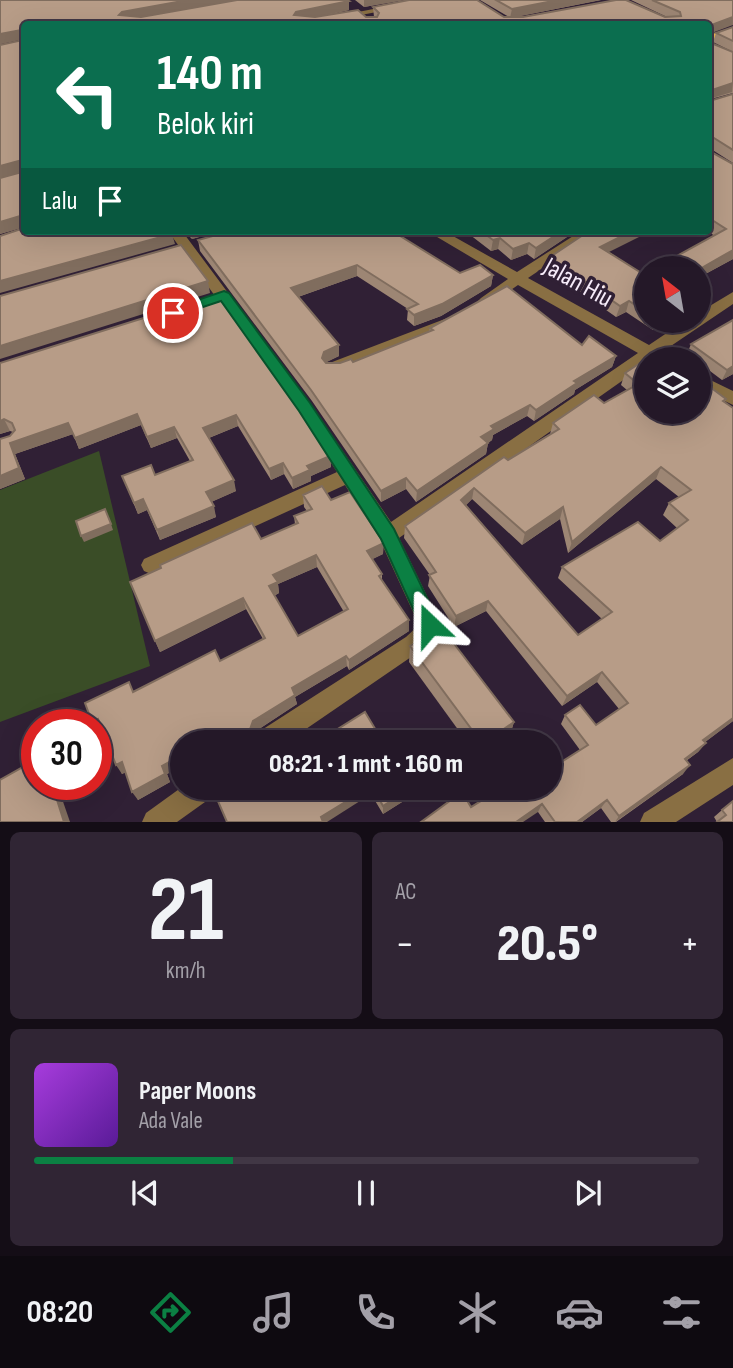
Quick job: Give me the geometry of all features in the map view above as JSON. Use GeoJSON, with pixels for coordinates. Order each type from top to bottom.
{"type":"FeatureCollection","features":[{"type":"Feature","properties":{"kind":"main road"},"geometry":{"type":"LineString","coordinates":[[712,37],[733,30]]}},
{"type":"Feature","properties":{"kind":"street"},"geometry":{"type":"LineString","coordinates":[[314,21],[357,10],[434,0]]}},
{"type":"Feature","properties":{"kind":"street"},"geometry":{"type":"LineString","coordinates":[[357,10],[370,21]]}},
{"type":"Feature","properties":{"kind":"street","name":"Jalan Hiu"},"geometry":{"type":"LineString","coordinates":[[442,235],[640,347]]}},
{"type":"Feature","properties":{"kind":"street"},"geometry":{"type":"LineString","coordinates":[[333,368],[397,345],[468,311],[584,235]]}},
{"type":"Feature","properties":{"kind":"street"},"geometry":{"type":"LineString","coordinates":[[184,243],[218,298],[304,407],[388,534],[430,625],[425,635],[284,730]]}},
{"type":"Feature","properties":{"kind":"street"},"geometry":{"type":"LineString","coordinates":[[711,311],[733,297]]}},
{"type":"Feature","properties":{"kind":"street"},"geometry":{"type":"LineString","coordinates":[[664,347],[682,333]]}},
{"type":"Feature","properties":{"kind":"street"},"geometry":{"type":"LineString","coordinates":[[388,534],[634,368]]}},
{"type":"Feature","properties":{"kind":"street"},"geometry":{"type":"LineString","coordinates":[[711,387],[733,399]]}},
{"type":"Feature","properties":{"kind":"street"},"geometry":{"type":"LineString","coordinates":[[151,565],[349,475]]}},
{"type":"Feature","properties":{"kind":"street"},"geometry":{"type":"LineString","coordinates":[[653,822],[733,770]]}},
{"type":"Feature","properties":{"kind":"street"},"geometry":{"type":"LineString","coordinates":[[155,822],[186,800]]}},
{"type":"Feature","properties":{"kind":"green space"},"geometry":{"type":"Polygon","coordinates":[[[99,451],[150,666],[35,709],[21,709],[21,714],[0,722],[0,490],[99,451]]]}},
{"type":"Feature","properties":{"kind":"building"},"geometry":{"type":"Polygon","coordinates":[[[0,0],[188,0],[122,12],[119,15],[141,17],[237,0],[347,0],[349,1],[296,12],[294,15],[315,17],[358,10],[366,17],[377,17],[379,13],[373,7],[409,0],[477,0],[504,17],[523,17],[626,0],[665,17],[681,16],[680,12],[652,0],[733,0],[733,17],[712,25],[712,21],[21,21],[21,30],[0,34],[0,0]]]}},
{"type":"Feature","properties":{"kind":"building"},"geometry":{"type":"Polygon","coordinates":[[[496,0],[558,0],[512,9],[496,0]]]}},
{"type":"Feature","properties":{"kind":"building"},"geometry":{"type":"Polygon","coordinates":[[[733,27],[733,41],[716,33],[733,27]]]}},
{"type":"Feature","properties":{"kind":"building"},"geometry":{"type":"Polygon","coordinates":[[[21,40],[21,160],[0,166],[0,45],[21,40]]]}},
{"type":"Feature","properties":{"kind":"building"},"geometry":{"type":"Polygon","coordinates":[[[712,43],[733,52],[733,83],[712,90],[712,43]]]}},
{"type":"Feature","properties":{"kind":"building"},"geometry":{"type":"Polygon","coordinates":[[[733,94],[733,150],[712,139],[712,99],[733,94]]]}},
{"type":"Feature","properties":{"kind":"building"},"geometry":{"type":"Polygon","coordinates":[[[712,153],[733,164],[733,250],[711,263],[711,256],[677,256],[726,229],[712,220],[712,153]]]}},
{"type":"Feature","properties":{"kind":"building"},"geometry":{"type":"Polygon","coordinates":[[[21,172],[21,216],[0,222],[0,178],[21,172]]]}},
{"type":"Feature","properties":{"kind":"building"},"geometry":{"type":"Polygon","coordinates":[[[21,229],[21,235],[168,235],[0,281],[0,236],[21,229]]]}},
{"type":"Feature","properties":{"kind":"building"},"geometry":{"type":"Polygon","coordinates":[[[216,235],[398,235],[460,273],[480,265],[493,275],[442,304],[414,315],[407,309],[418,304],[357,265],[291,288],[339,345],[324,352],[322,358],[326,363],[340,363],[351,359],[353,362],[433,330],[430,328],[507,286],[582,345],[589,336],[616,356],[574,381],[577,383],[536,410],[530,405],[491,426],[494,429],[481,437],[488,443],[417,491],[406,478],[381,491],[311,390],[198,240],[216,235]]]}},
{"type":"Feature","properties":{"kind":"building"},"geometry":{"type":"Polygon","coordinates":[[[486,235],[556,235],[536,248],[529,243],[513,249],[500,238],[493,240],[486,235]]]}},
{"type":"Feature","properties":{"kind":"building"},"geometry":{"type":"Polygon","coordinates":[[[583,235],[624,235],[600,247],[634,268],[634,304],[629,301],[620,306],[550,257],[583,235]]]}},
{"type":"Feature","properties":{"kind":"building"},"geometry":{"type":"Polygon","coordinates":[[[181,245],[208,281],[0,346],[0,296],[181,245]]]}},
{"type":"Feature","properties":{"kind":"building"},"geometry":{"type":"Polygon","coordinates":[[[217,295],[295,401],[330,456],[307,466],[310,470],[292,478],[283,463],[269,469],[236,415],[203,428],[234,480],[206,492],[214,506],[157,530],[143,499],[134,503],[122,476],[151,465],[155,475],[193,460],[174,427],[147,437],[137,414],[75,438],[68,423],[10,443],[19,468],[0,476],[0,439],[10,436],[15,430],[12,423],[4,419],[0,421],[0,363],[217,295]]]}},
{"type":"Feature","properties":{"kind":"building"},"geometry":{"type":"Polygon","coordinates":[[[733,320],[733,366],[727,370],[711,358],[711,347],[695,347],[691,344],[733,320]]]}},
{"type":"Feature","properties":{"kind":"building"},"geometry":{"type":"Polygon","coordinates":[[[634,367],[634,381],[625,373],[634,367]]]}},
{"type":"Feature","properties":{"kind":"building"},"geometry":{"type":"Polygon","coordinates":[[[634,386],[634,424],[711,424],[711,388],[733,408],[733,718],[703,740],[706,743],[685,759],[690,765],[619,816],[607,800],[577,822],[555,822],[542,804],[516,822],[421,822],[451,800],[467,800],[471,807],[482,800],[562,800],[562,762],[588,745],[565,715],[580,705],[596,725],[628,703],[602,672],[567,696],[488,601],[456,616],[429,575],[436,572],[405,526],[504,457],[508,460],[559,429],[553,423],[594,395],[604,403],[634,386]],[[661,467],[572,542],[563,507],[525,533],[474,488],[461,500],[578,635],[612,612],[562,567],[638,522],[660,541],[688,520],[669,503],[691,490],[661,467]]]}},
{"type":"Feature","properties":{"kind":"building"},"geometry":{"type":"Polygon","coordinates":[[[322,486],[331,500],[350,492],[384,543],[367,551],[382,574],[379,576],[409,620],[349,660],[346,656],[292,688],[295,695],[253,721],[250,730],[170,730],[170,762],[162,766],[165,774],[132,792],[122,762],[116,765],[112,755],[112,709],[87,709],[85,703],[129,682],[133,692],[215,650],[220,661],[265,638],[243,598],[155,641],[130,582],[161,568],[160,565],[252,523],[261,539],[298,523],[294,516],[312,509],[303,495],[322,486]],[[316,555],[273,575],[278,582],[269,586],[298,636],[348,609],[316,555]]]}},
{"type":"Feature","properties":{"kind":"building"},"geometry":{"type":"Polygon","coordinates":[[[105,509],[111,524],[81,536],[76,521],[105,509]]]}},
{"type":"Feature","properties":{"kind":"building"},"geometry":{"type":"Polygon","coordinates":[[[442,628],[514,722],[502,730],[472,730],[410,646],[442,628]]]}},
{"type":"Feature","properties":{"kind":"building"},"geometry":{"type":"Polygon","coordinates":[[[365,712],[376,730],[336,730],[365,712]]]}},
{"type":"Feature","properties":{"kind":"building"},"geometry":{"type":"Polygon","coordinates":[[[21,768],[21,800],[57,800],[64,822],[0,822],[0,780],[21,768]]]}},
{"type":"Feature","properties":{"kind":"building"},"geometry":{"type":"Polygon","coordinates":[[[217,800],[349,800],[321,817],[323,822],[227,822],[217,800]]]}},
{"type":"Feature","properties":{"kind":"building"},"geometry":{"type":"Polygon","coordinates":[[[380,800],[392,800],[383,806],[380,800]]]}},
{"type":"Feature","properties":{"kind":"building"},"geometry":{"type":"Polygon","coordinates":[[[733,801],[733,822],[717,822],[726,815],[722,810],[733,801]]]}},
{"type":"Feature","properties":{"kind":"route"},"geometry":{"type":"LineString","coordinates":[[173,313],[224,296],[304,407],[388,534],[430,625]]}}]}
